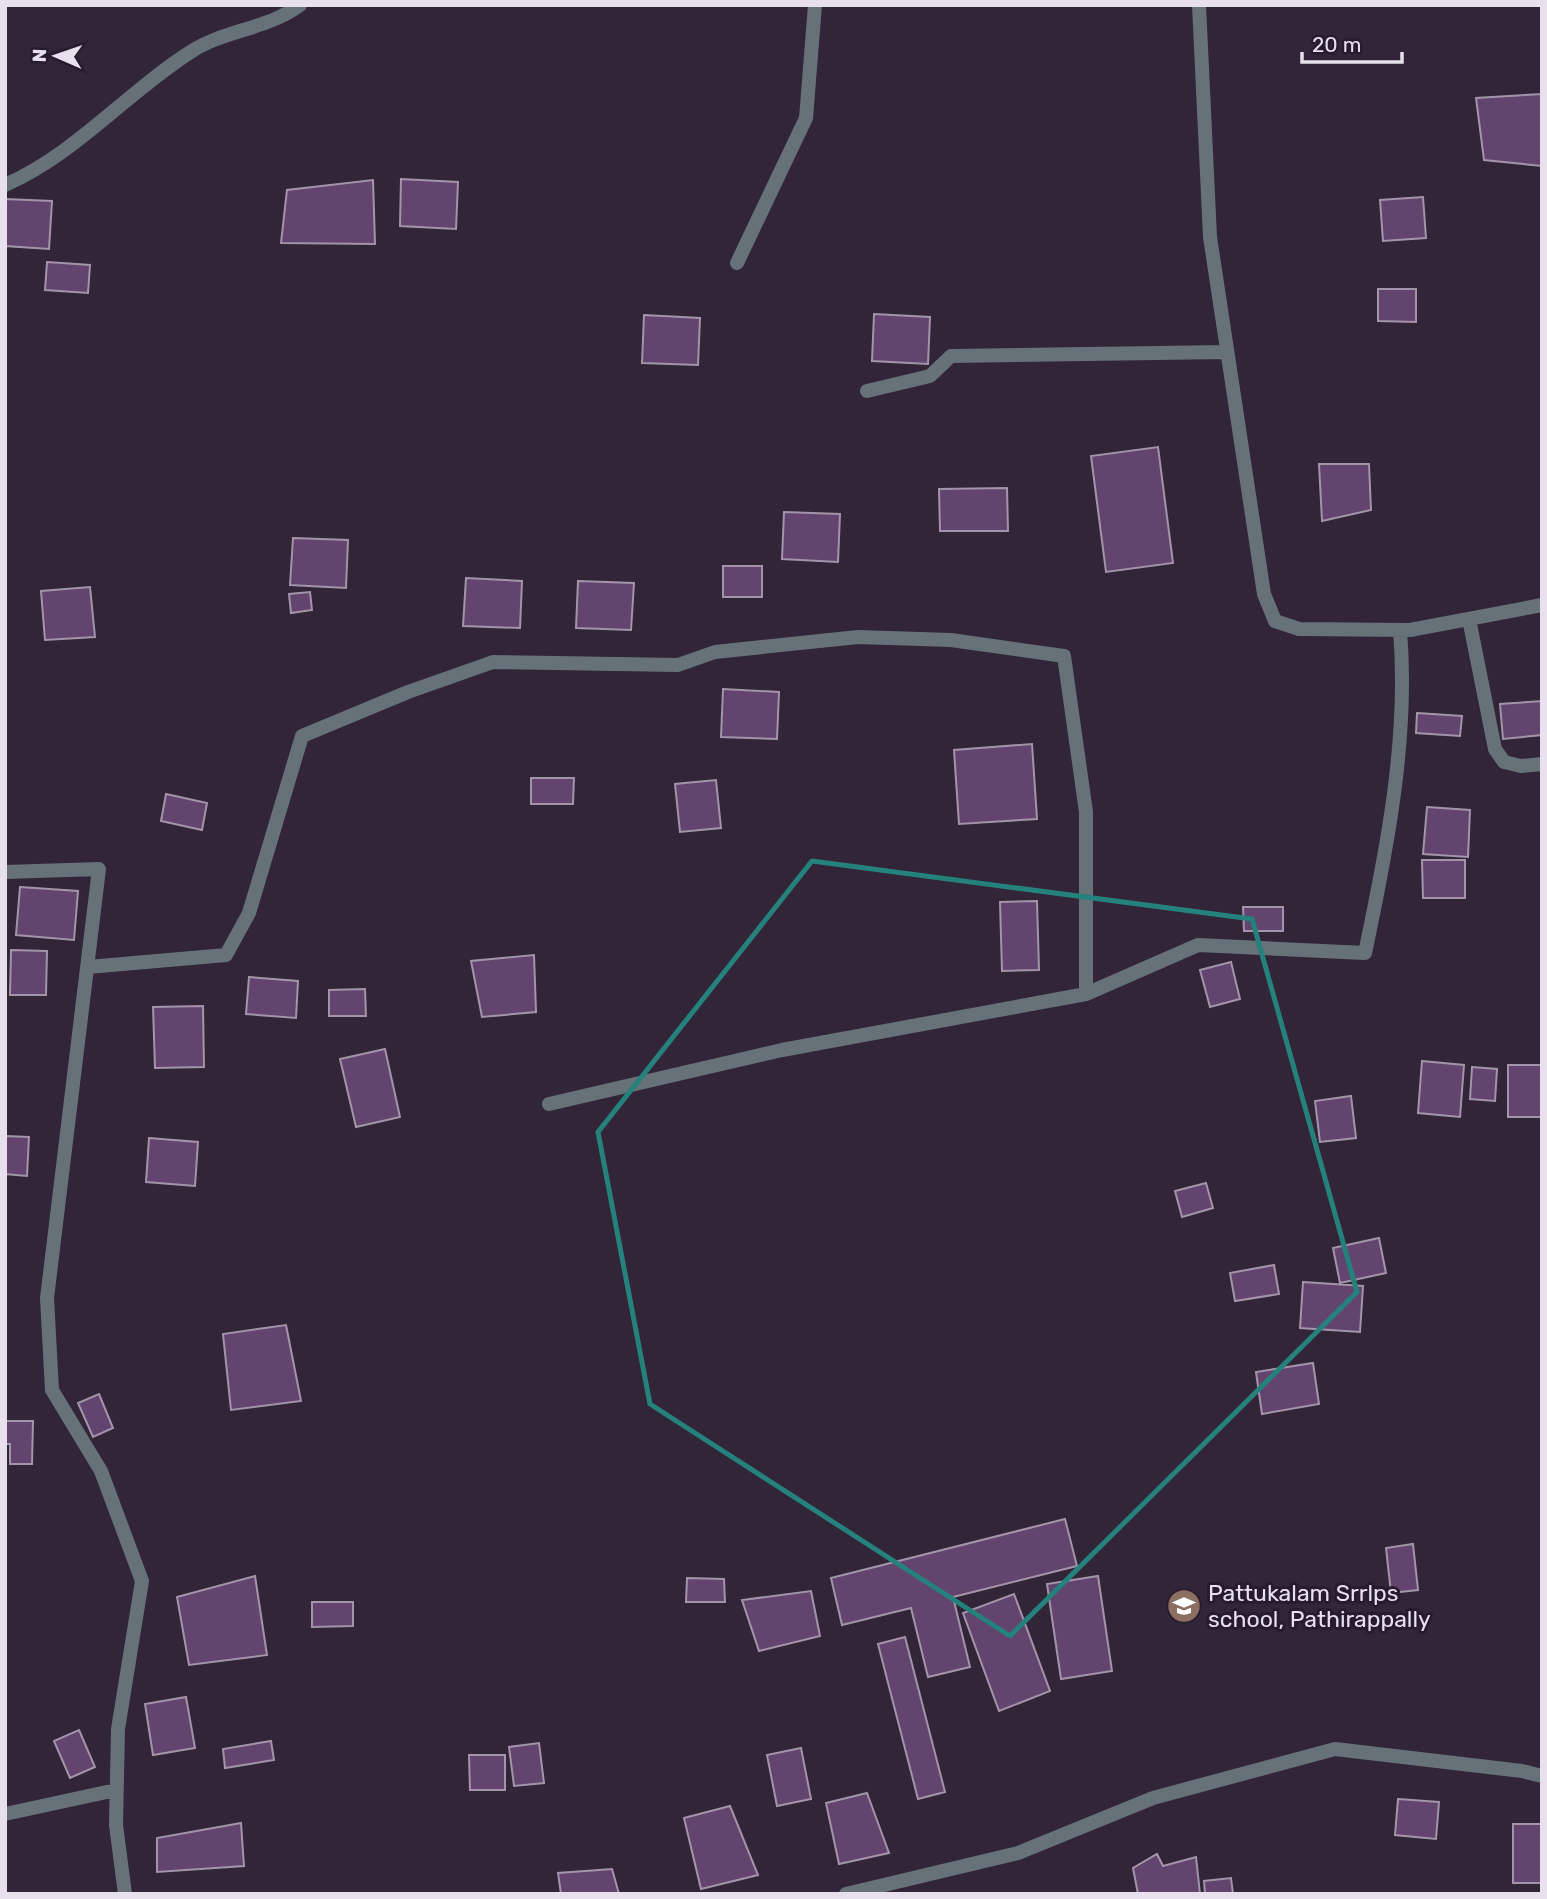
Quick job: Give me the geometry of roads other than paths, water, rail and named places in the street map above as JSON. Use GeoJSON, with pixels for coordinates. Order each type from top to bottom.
{"type":"FeatureCollection","features":[{"type":"Feature","properties":{"kind":"street"},"geometry":{"type":"LineString","coordinates":[[5,185],[37,171],[194,50],[284,17],[300,5]]}},
{"type":"Feature","properties":{"kind":"street"},"geometry":{"type":"LineString","coordinates":[[737,263],[806,118],[815,5]]}},
{"type":"Feature","properties":{"kind":"street"},"geometry":{"type":"LineString","coordinates":[[1199,5],[1210,237],[1264,594],[1275,621],[1298,629],[1400,630],[1542,605]]}},
{"type":"Feature","properties":{"kind":"street"},"geometry":{"type":"LineString","coordinates":[[867,391],[930,376],[951,356],[1227,352]]}},
{"type":"Feature","properties":{"kind":"street"},"geometry":{"type":"LineString","coordinates":[[1469,619],[1495,749],[1504,762],[1521,766],[1542,764]]}},
{"type":"Feature","properties":{"kind":"street"},"geometry":{"type":"LineString","coordinates":[[549,1104],[782,1050],[1086,994],[1198,945],[1365,953],[1390,835],[1403,664],[1400,630]]}},
{"type":"Feature","properties":{"kind":"street"},"geometry":{"type":"LineString","coordinates":[[88,967],[226,955],[249,913],[302,736],[408,692],[493,662],[678,665],[715,652],[859,637],[951,640],[1064,656],[1086,813],[1086,994]]}},
{"type":"Feature","properties":{"kind":"street"},"geometry":{"type":"LineString","coordinates":[[5,872],[99,869],[47,1298],[52,1390],[101,1471],[142,1581],[118,1729],[116,1825],[125,1894]]}},
{"type":"Feature","properties":{"kind":"street"},"geometry":{"type":"LineString","coordinates":[[846,1894],[1018,1853],[1153,1798],[1335,1749],[1522,1770],[1542,1776]]}},
{"type":"Feature","properties":{"kind":"street"},"geometry":{"type":"LineString","coordinates":[[5,1814],[116,1790]]}},
{"type":"Feature","properties":{"kind":"place","name":"Pattukalam Srrlps school, Pathirappally"},"geometry":{"type":"Point","coordinates":[1184,1606]}}]}
